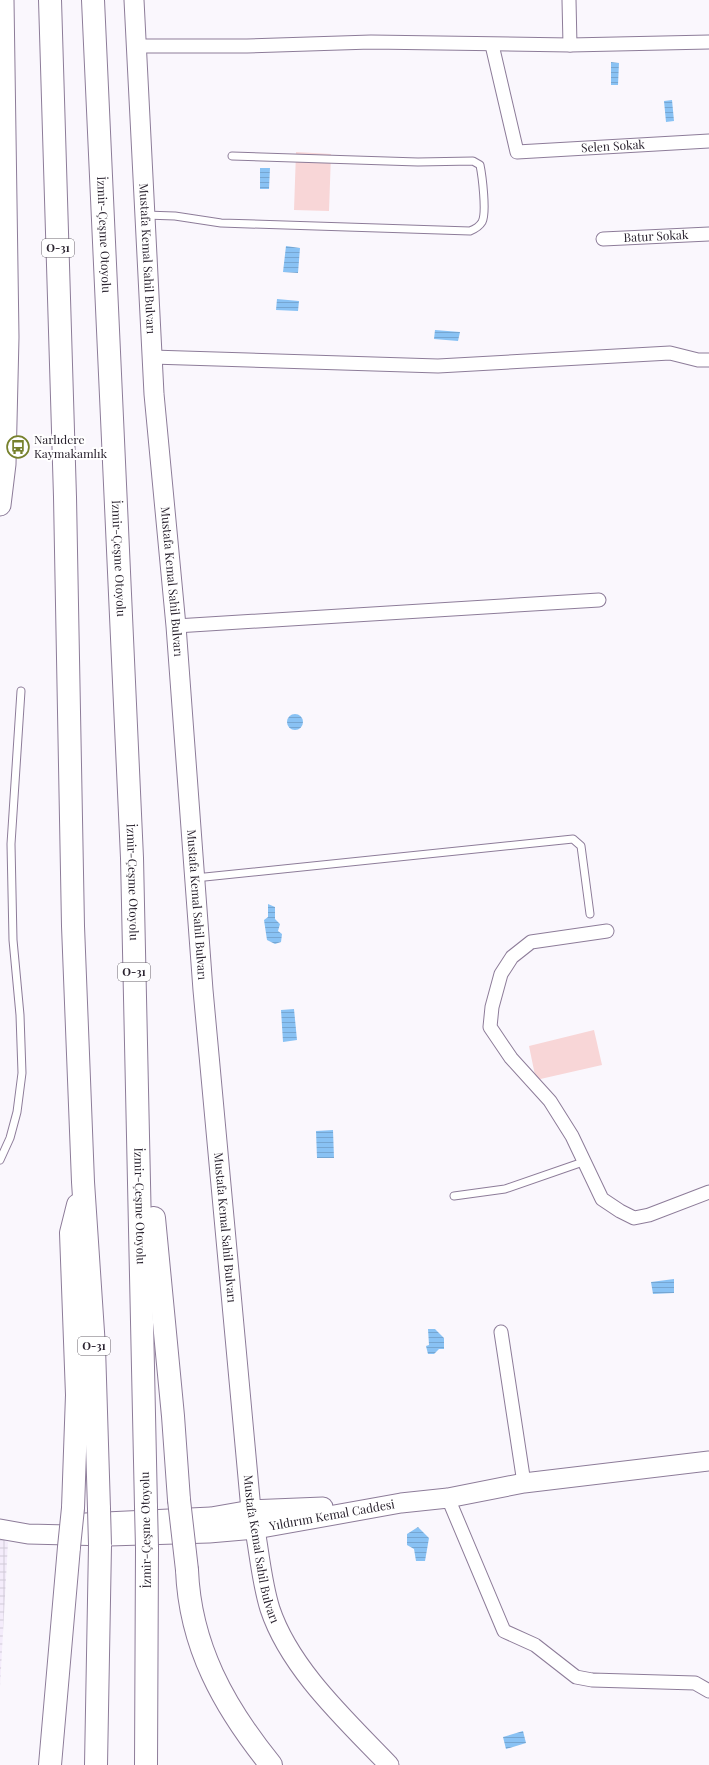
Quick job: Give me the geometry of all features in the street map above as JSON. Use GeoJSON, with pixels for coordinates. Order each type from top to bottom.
{"type":"FeatureCollection","features":[{"type":"Feature","properties":{"kind":"highway","name":"O-31"},"geometry":{"type":"LineString","coordinates":[[50,0],[65,497],[73,926],[83,1182],[94,1347],[100,1545],[96,1765]]}},
{"type":"Feature","properties":{"kind":"highway","name":"İzmir-Çeşme Otoyolu"},"geometry":{"type":"LineString","coordinates":[[93,0],[132,858],[147,1548],[146,1765]]}},
{"type":"Feature","properties":{"kind":"highway"},"geometry":{"type":"LineString","coordinates":[[132,858],[152,1202],[173,1416],[179,1500],[187,1570],[196,1628],[204,1656],[213,1677],[246,1731],[271,1765]]}},
{"type":"Feature","properties":{"kind":"highway"},"geometry":{"type":"LineString","coordinates":[[50,1765],[73,1508],[77,1396],[71,1233],[83,1182]]}},
{"type":"Feature","properties":{"kind":"main road"},"geometry":{"type":"LineString","coordinates":[[0,505],[5,464],[8,338],[3,0]]}},
{"type":"Feature","properties":{"kind":"main road","name":"Mustafa Kemal Sahil Bulvarı"},"geometry":{"type":"LineString","coordinates":[[134,0],[135,46],[154,394],[176,626],[205,1006],[251,1510],[256,1529],[262,1580],[278,1630],[302,1668],[389,1765]]}},
{"type":"Feature","properties":{"kind":"main road","name":"Yıldırım Kemal Caddesi"},"geometry":{"type":"LineString","coordinates":[[0,1524],[109,1522],[211,1517],[251,1510],[401,1503],[448,1498],[524,1483],[709,1460]]}},
{"type":"Feature","properties":{"kind":"main road","name":"Yıldırım Kemal Caddesi"},"geometry":{"type":"LineString","coordinates":[[0,1529],[28,1534],[109,1536],[209,1533],[256,1529],[401,1503]]}},
{"type":"Feature","properties":{"kind":"street"},"geometry":{"type":"LineString","coordinates":[[569,0],[570,45]]}},
{"type":"Feature","properties":{"kind":"street"},"geometry":{"type":"LineString","coordinates":[[135,46],[247,46],[371,42],[492,45],[709,42]]}},
{"type":"Feature","properties":{"kind":"street","name":"Selen Sokak"},"geometry":{"type":"LineString","coordinates":[[492,45],[517,152],[709,141]]}},
{"type":"Feature","properties":{"kind":"street","name":"Batur Sokak"},"geometry":{"type":"LineString","coordinates":[[603,239],[709,234]]}},
{"type":"Feature","properties":{"kind":"street"},"geometry":{"type":"LineString","coordinates":[[152,357],[438,366],[670,353],[698,360],[709,360]]}},
{"type":"Feature","properties":{"kind":"street"},"geometry":{"type":"LineString","coordinates":[[176,626],[599,600]]}},
{"type":"Feature","properties":{"kind":"street"},"geometry":{"type":"LineString","coordinates":[[607,931],[531,942],[512,957],[501,974],[492,1007],[490,1028],[511,1058],[550,1101],[572,1136],[583,1162],[602,1199],[620,1212],[634,1218],[649,1215],[709,1192]]}},
{"type":"Feature","properties":{"kind":"street"},"geometry":{"type":"LineString","coordinates":[[501,1332],[524,1483]]}},
{"type":"Feature","properties":{"kind":"street"},"geometry":{"type":"LineString","coordinates":[[448,1498],[504,1631],[535,1645],[576,1677],[592,1680],[695,1683],[709,1691]]}},
{"type":"Feature","properties":{"kind":"lane"},"geometry":{"type":"LineString","coordinates":[[145,215],[175,216],[221,223],[462,231],[470,231],[478,228],[483,220],[484,179],[480,165],[473,161],[418,162],[232,156]]}},
{"type":"Feature","properties":{"kind":"lane"},"geometry":{"type":"LineString","coordinates":[[0,1160],[10,1138],[17,1112],[22,1073],[20,1015],[13,940],[11,844],[21,691]]}},
{"type":"Feature","properties":{"kind":"lane"},"geometry":{"type":"LineString","coordinates":[[195,878],[573,839],[581,846],[590,914]]}},
{"type":"Feature","properties":{"kind":"lane"},"geometry":{"type":"LineString","coordinates":[[454,1196],[505,1189],[583,1162]]}},
{"type":"Feature","properties":{"kind":"shaded area"},"geometry":{"type":"Polygon","coordinates":[[[296,152],[331,154],[329,211],[294,210],[296,152]]]}},
{"type":"Feature","properties":{"kind":"shaded area"},"geometry":{"type":"Polygon","coordinates":[[[594,1030],[602,1065],[536,1080],[529,1046],[594,1030]]]}},
{"type":"Feature","properties":{"kind":"shaded area"},"geometry":{"type":"Polygon","coordinates":[[[0,1538],[8,1542],[0,1687],[0,1538]]]}},
{"type":"Feature","properties":{"kind":"water"},"geometry":{"type":"Polygon","coordinates":[[[611,62],[619,63],[618,85],[611,85],[611,62]]]}},
{"type":"Feature","properties":{"kind":"water"},"geometry":{"type":"Polygon","coordinates":[[[672,100],[674,121],[666,122],[664,101],[672,100]]]}},
{"type":"Feature","properties":{"kind":"water"},"geometry":{"type":"Polygon","coordinates":[[[260,168],[270,168],[269,189],[260,189],[260,168]]]}},
{"type":"Feature","properties":{"kind":"water"},"geometry":{"type":"Polygon","coordinates":[[[286,246],[300,248],[298,273],[283,272],[286,246]]]}},
{"type":"Feature","properties":{"kind":"water"},"geometry":{"type":"Polygon","coordinates":[[[277,299],[299,301],[298,311],[276,310],[277,299]]]}},
{"type":"Feature","properties":{"kind":"water"},"geometry":{"type":"Polygon","coordinates":[[[435,330],[460,332],[458,341],[434,339],[435,330]]]}},
{"type":"Feature","properties":{"kind":"water"},"geometry":{"type":"Polygon","coordinates":[[[292,714],[298,714],[303,719],[301,728],[298,730],[292,730],[287,725],[287,719],[292,714]]]}},
{"type":"Feature","properties":{"kind":"water"},"geometry":{"type":"Polygon","coordinates":[[[268,904],[275,907],[275,919],[280,924],[278,931],[282,934],[281,942],[275,944],[267,940],[264,920],[268,917],[268,904]]]}},
{"type":"Feature","properties":{"kind":"water"},"geometry":{"type":"Polygon","coordinates":[[[294,1009],[297,1040],[283,1042],[281,1010],[294,1009]]]}},
{"type":"Feature","properties":{"kind":"water"},"geometry":{"type":"Polygon","coordinates":[[[333,1130],[334,1158],[317,1158],[316,1131],[333,1130]]]}},
{"type":"Feature","properties":{"kind":"water"},"geometry":{"type":"Polygon","coordinates":[[[674,1279],[674,1293],[653,1294],[651,1282],[674,1279]]]}},
{"type":"Feature","properties":{"kind":"water"},"geometry":{"type":"Polygon","coordinates":[[[428,1329],[435,1329],[444,1338],[444,1349],[439,1349],[434,1354],[428,1354],[426,1346],[429,1345],[428,1329]]]}},
{"type":"Feature","properties":{"kind":"water"},"geometry":{"type":"Polygon","coordinates":[[[418,1527],[429,1538],[425,1561],[416,1561],[414,1549],[407,1545],[407,1534],[418,1527]]]}},
{"type":"Feature","properties":{"kind":"water"},"geometry":{"type":"Polygon","coordinates":[[[523,1731],[526,1743],[506,1749],[503,1737],[523,1731]]]}},
{"type":"Feature","properties":{"kind":"place","name":"Narlıdere Kaymakamlık"},"geometry":{"type":"Point","coordinates":[18,447]}}]}
